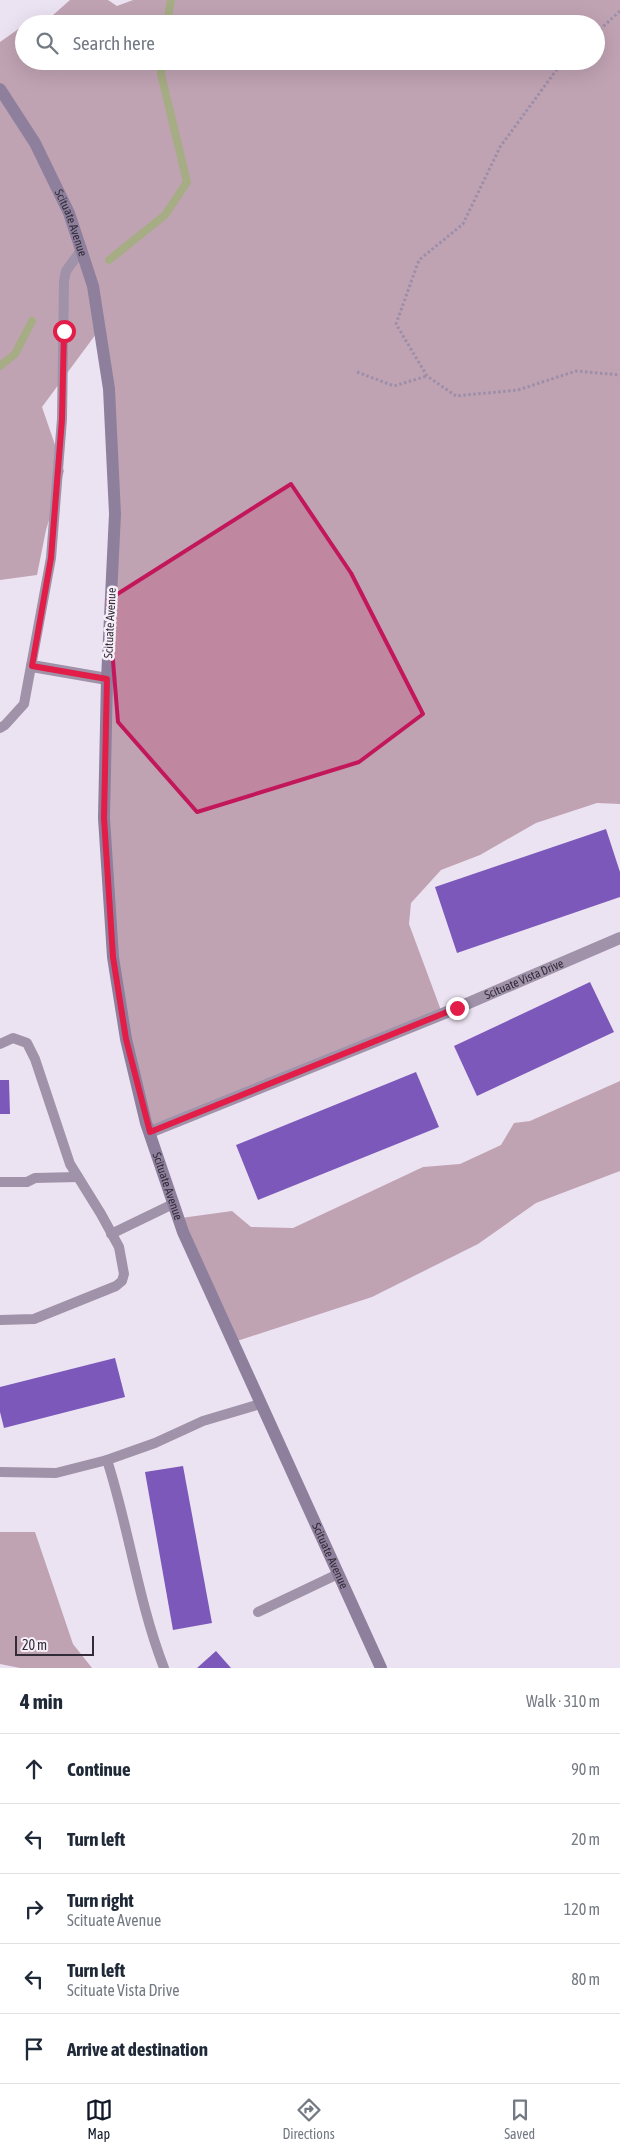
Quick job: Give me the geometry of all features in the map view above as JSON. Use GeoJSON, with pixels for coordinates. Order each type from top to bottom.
{"type":"FeatureCollection","features":[{"type":"Feature","properties":{"kind":"main road","name":"Scituate Avenue"},"geometry":{"type":"LineString","coordinates":[[0,89],[35,143],[69,213],[93,286],[109,389],[115,514],[107,679],[104,818],[113,957],[126,1039],[150,1132],[183,1232],[381,1668]]}},
{"type":"Feature","properties":{"kind":"street"},"geometry":{"type":"LineString","coordinates":[[32,666],[107,679]]}},
{"type":"Feature","properties":{"kind":"street","name":"Scituate Vista Drive"},"geometry":{"type":"LineString","coordinates":[[150,1132],[457,1008],[620,938]]}},
{"type":"Feature","properties":{"kind":"lane"},"geometry":{"type":"LineString","coordinates":[[0,728],[6,725],[24,704],[25,690],[32,666],[51,558],[62,419],[64,281],[66,271],[82,249]]}},
{"type":"Feature","properties":{"kind":"lane"},"geometry":{"type":"LineString","coordinates":[[0,1044],[13,1038],[28,1044],[35,1059],[70,1164],[102,1214],[119,1247],[124,1264],[122,1281],[116,1286],[34,1319],[0,1320]]}},
{"type":"Feature","properties":{"kind":"lane"},"geometry":{"type":"LineString","coordinates":[[0,1182],[27,1182],[35,1178],[78,1177]]}},
{"type":"Feature","properties":{"kind":"lane"},"geometry":{"type":"LineString","coordinates":[[112,1234],[173,1204]]}},
{"type":"Feature","properties":{"kind":"lane"},"geometry":{"type":"LineString","coordinates":[[0,1472],[56,1473],[107,1460],[154,1444],[203,1421],[260,1404]]}},
{"type":"Feature","properties":{"kind":"lane"},"geometry":{"type":"LineString","coordinates":[[107,1460],[121,1503],[146,1609],[164,1668]]}},
{"type":"Feature","properties":{"kind":"lane"},"geometry":{"type":"LineString","coordinates":[[258,1612],[338,1574]]}},
{"type":"Feature","properties":{"kind":"path"},"geometry":{"type":"LineString","coordinates":[[605,25],[620,11]]}},
{"type":"Feature","properties":{"kind":"path"},"geometry":{"type":"LineString","coordinates":[[557,70],[500,148],[464,224],[419,260],[396,324],[427,376],[456,396],[518,390],[576,371],[620,376]]}},
{"type":"Feature","properties":{"kind":"path"},"geometry":{"type":"LineString","coordinates":[[357,372],[394,386],[427,376]]}},
{"type":"Feature","properties":{"kind":"highlighted area"},"geometry":{"type":"Polygon","coordinates":[[[291,484],[351,573],[423,714],[359,762],[197,812],[118,722],[108,600],[291,484]]]}},
{"type":"Feature","properties":{"kind":"shaded area"},"geometry":{"type":"Polygon","coordinates":[[[70,0],[108,0],[117,6],[133,0],[620,0],[620,804],[597,803],[536,823],[480,855],[441,870],[411,903],[409,924],[442,1013],[150,1131],[144,1123],[103,862],[111,507],[107,400],[96,334],[42,407],[64,471],[46,530],[37,575],[0,580],[0,42],[15,31],[15,70],[605,70],[605,15],[53,15],[70,0]]]}},
{"type":"Feature","properties":{"kind":"shaded area"},"geometry":{"type":"Polygon","coordinates":[[[620,1081],[620,1171],[536,1203],[478,1244],[372,1297],[231,1343],[181,1218],[232,1211],[251,1227],[293,1228],[423,1167],[460,1164],[501,1145],[514,1123],[530,1121],[620,1081]]]}},
{"type":"Feature","properties":{"kind":"shaded area"},"geometry":{"type":"Polygon","coordinates":[[[0,1532],[35,1532],[73,1644],[92,1668],[20,1668],[0,1664],[0,1532]]]}},
{"type":"Feature","properties":{"kind":"building"},"geometry":{"type":"Polygon","coordinates":[[[606,829],[620,872],[620,897],[457,953],[435,887],[606,829]]]}},
{"type":"Feature","properties":{"kind":"building"},"geometry":{"type":"Polygon","coordinates":[[[590,982],[614,1032],[477,1096],[454,1046],[590,982]]]}},
{"type":"Feature","properties":{"kind":"building"},"geometry":{"type":"Polygon","coordinates":[[[416,1072],[439,1127],[258,1200],[236,1145],[416,1072]]]}},
{"type":"Feature","properties":{"kind":"building"},"geometry":{"type":"Polygon","coordinates":[[[0,1080],[9,1080],[10,1114],[0,1114],[0,1080]]]}},
{"type":"Feature","properties":{"kind":"building"},"geometry":{"type":"Polygon","coordinates":[[[115,1358],[125,1397],[4,1428],[0,1412],[0,1387],[115,1358]]]}},
{"type":"Feature","properties":{"kind":"building"},"geometry":{"type":"Polygon","coordinates":[[[183,1466],[212,1623],[173,1630],[145,1472],[183,1466]]]}},
{"type":"Feature","properties":{"kind":"building"},"geometry":{"type":"Polygon","coordinates":[[[216,1651],[231,1668],[197,1668],[216,1651]]]}},
{"type":"Feature","properties":{"kind":"waterway"},"geometry":{"type":"LineString","coordinates":[[168,15],[171,0]]}},
{"type":"Feature","properties":{"kind":"waterway"},"geometry":{"type":"LineString","coordinates":[[109,260],[165,215],[187,182],[161,70]]}},
{"type":"Feature","properties":{"kind":"waterway"},"geometry":{"type":"LineString","coordinates":[[0,366],[15,354],[32,321]]}},
{"type":"Feature","properties":{"kind":"route"},"geometry":{"type":"LineString","coordinates":[[64,331],[62,419],[51,558],[32,666],[107,679],[104,818],[113,957],[126,1039],[146,1123],[150,1132],[457,1008]]}}]}
